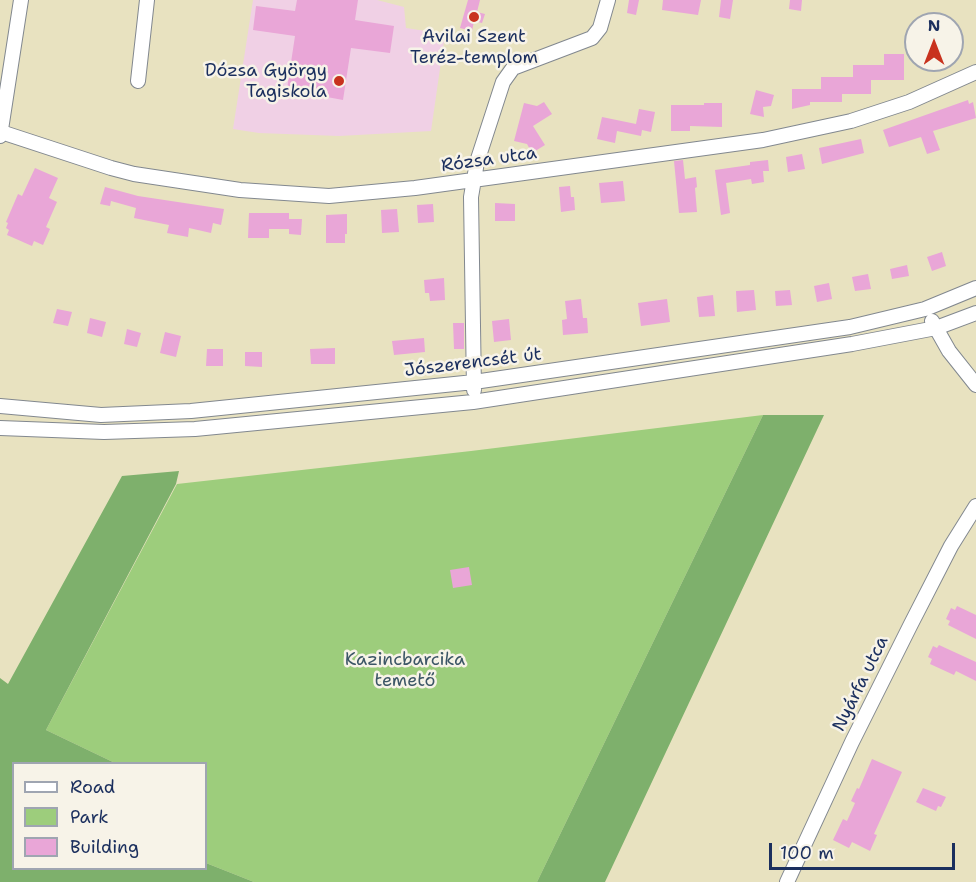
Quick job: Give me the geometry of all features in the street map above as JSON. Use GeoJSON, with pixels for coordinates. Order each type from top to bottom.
{"type":"FeatureCollection","features":[{"type":"Feature","properties":{"kind":"street"},"geometry":{"type":"LineString","coordinates":[[1,134],[21,0]]}},
{"type":"Feature","properties":{"kind":"street"},"geometry":{"type":"LineString","coordinates":[[138,81],[147,0]]}},
{"type":"Feature","properties":{"kind":"street"},"geometry":{"type":"LineString","coordinates":[[473,402],[471,208],[477,162],[507,75],[513,68],[592,38],[600,28],[608,0]]}},
{"type":"Feature","properties":{"kind":"street","name":"Rózsa utca"},"geometry":{"type":"LineString","coordinates":[[1,134],[123,171],[240,190],[329,196],[415,188],[682,153],[808,132],[909,102],[976,72]]}},
{"type":"Feature","properties":{"kind":"street","name":"Jószerencsét út"},"geometry":{"type":"LineString","coordinates":[[0,406],[101,415],[191,411],[474,382],[850,327],[925,309],[976,288]]}},
{"type":"Feature","properties":{"kind":"street"},"geometry":{"type":"LineString","coordinates":[[925,309],[949,351],[976,385]]}},
{"type":"Feature","properties":{"kind":"street","name":"Jószerencsét út"},"geometry":{"type":"LineString","coordinates":[[0,428],[104,432],[195,429],[473,402],[852,344],[936,328],[976,313]]}},
{"type":"Feature","properties":{"kind":"street","name":"Nyárfa utca"},"geometry":{"type":"LineString","coordinates":[[787,882],[911,624],[951,546],[976,506]]}},
{"type":"Feature","properties":{"kind":"shaded area","name":"Dózsa György Tagiskola"},"geometry":{"type":"Polygon","coordinates":[[[253,0],[377,0],[404,7],[406,28],[445,34],[431,131],[339,136],[259,133],[233,129],[253,0]]]}},
{"type":"Feature","properties":{"kind":"green space","name":"Kazincbarcika temető"},"geometry":{"type":"Polygon","coordinates":[[[763,415],[537,882],[254,882],[207,863],[207,762],[113,762],[46,730],[177,484],[763,415]]]}},
{"type":"Feature","properties":{"kind":"green space"},"geometry":{"type":"Polygon","coordinates":[[[763,415],[824,415],[605,882],[537,882],[763,415]]]}},
{"type":"Feature","properties":{"kind":"green space"},"geometry":{"type":"Polygon","coordinates":[[[179,471],[176,484],[46,730],[113,762],[12,762],[12,870],[207,870],[207,863],[254,882],[0,882],[0,678],[8,684],[122,476],[179,471]]]}},
{"type":"Feature","properties":{"kind":"building","name":"Dózsa György Tagiskola"},"geometry":{"type":"Polygon","coordinates":[[[297,0],[358,0],[355,20],[394,26],[390,53],[351,48],[343,100],[327,97],[328,91],[302,87],[301,91],[287,89],[295,36],[253,30],[256,6],[295,11],[297,0]]]}},
{"type":"Feature","properties":{"kind":"building","name":"Avilai Szent Teréz-templom"},"geometry":{"type":"Polygon","coordinates":[[[468,0],[480,0],[477,12],[485,14],[482,23],[474,21],[472,31],[460,28],[468,0]]]}},
{"type":"Feature","properties":{"kind":"building"},"geometry":{"type":"Polygon","coordinates":[[[629,0],[639,0],[636,15],[627,13],[629,0]]]}},
{"type":"Feature","properties":{"kind":"building"},"geometry":{"type":"Polygon","coordinates":[[[663,0],[701,0],[698,15],[662,10],[663,0]]]}},
{"type":"Feature","properties":{"kind":"building"},"geometry":{"type":"Polygon","coordinates":[[[721,0],[733,0],[730,19],[719,17],[721,0]]]}},
{"type":"Feature","properties":{"kind":"building"},"geometry":{"type":"Polygon","coordinates":[[[790,0],[802,0],[801,11],[789,9],[790,0]]]}},
{"type":"Feature","properties":{"kind":"building"},"geometry":{"type":"Polygon","coordinates":[[[884,54],[904,54],[904,80],[871,80],[871,94],[842,94],[842,102],[810,102],[810,105],[792,109],[792,89],[821,89],[821,77],[853,77],[853,65],[884,65],[884,54]]]}},
{"type":"Feature","properties":{"kind":"building"},"geometry":{"type":"Polygon","coordinates":[[[756,90],[774,95],[771,106],[763,107],[764,117],[750,114],[756,90]]]}},
{"type":"Feature","properties":{"kind":"building"},"geometry":{"type":"Polygon","coordinates":[[[968,100],[969,104],[973,102],[976,118],[933,131],[940,150],[927,154],[921,137],[889,147],[883,130],[968,100]]]}},
{"type":"Feature","properties":{"kind":"building"},"geometry":{"type":"Polygon","coordinates":[[[544,102],[552,114],[533,126],[545,145],[532,153],[527,144],[514,141],[524,103],[537,106],[544,102]]]}},
{"type":"Feature","properties":{"kind":"building"},"geometry":{"type":"Polygon","coordinates":[[[704,103],[722,103],[722,127],[690,126],[690,131],[671,131],[671,105],[704,105],[704,103]]]}},
{"type":"Feature","properties":{"kind":"building"},"geometry":{"type":"Polygon","coordinates":[[[639,109],[655,112],[651,132],[642,130],[641,136],[617,131],[615,143],[597,139],[602,117],[636,124],[639,109]]]}},
{"type":"Feature","properties":{"kind":"building"},"geometry":{"type":"Polygon","coordinates":[[[861,139],[864,153],[822,164],[819,148],[861,139]]]}},
{"type":"Feature","properties":{"kind":"building"},"geometry":{"type":"Polygon","coordinates":[[[802,154],[805,169],[788,172],[786,157],[802,154]]]}},
{"type":"Feature","properties":{"kind":"building"},"geometry":{"type":"Polygon","coordinates":[[[683,160],[685,179],[696,177],[697,212],[679,213],[674,161],[683,160]]]}},
{"type":"Feature","properties":{"kind":"building"},"geometry":{"type":"Polygon","coordinates":[[[768,160],[769,171],[763,171],[764,182],[752,184],[751,179],[726,183],[730,213],[721,215],[715,170],[768,160]]]}},
{"type":"Feature","properties":{"kind":"building"},"geometry":{"type":"Polygon","coordinates":[[[35,168],[58,178],[49,198],[57,202],[46,227],[50,229],[43,245],[34,241],[32,246],[7,235],[9,230],[6,228],[8,223],[6,222],[18,194],[22,196],[35,168]]]}},
{"type":"Feature","properties":{"kind":"building"},"geometry":{"type":"Polygon","coordinates":[[[623,181],[625,201],[601,203],[599,183],[623,181]]]}},
{"type":"Feature","properties":{"kind":"building"},"geometry":{"type":"Polygon","coordinates":[[[570,186],[575,210],[561,212],[559,187],[570,186]]]}},
{"type":"Feature","properties":{"kind":"building"},"geometry":{"type":"Polygon","coordinates":[[[105,187],[138,196],[224,209],[221,225],[213,223],[211,233],[189,228],[188,237],[167,233],[169,225],[134,218],[136,208],[111,201],[110,206],[100,204],[105,187]]]}},
{"type":"Feature","properties":{"kind":"building"},"geometry":{"type":"Polygon","coordinates":[[[495,203],[515,204],[515,221],[495,221],[495,203]]]}},
{"type":"Feature","properties":{"kind":"building"},"geometry":{"type":"Polygon","coordinates":[[[433,204],[434,222],[418,223],[417,205],[433,204]]]}},
{"type":"Feature","properties":{"kind":"building"},"geometry":{"type":"Polygon","coordinates":[[[397,209],[399,232],[382,233],[381,210],[397,209]]]}},
{"type":"Feature","properties":{"kind":"building"},"geometry":{"type":"Polygon","coordinates":[[[249,213],[289,213],[289,219],[302,219],[301,235],[289,234],[289,229],[269,229],[269,238],[248,238],[249,213]]]}},
{"type":"Feature","properties":{"kind":"building"},"geometry":{"type":"Polygon","coordinates":[[[347,214],[345,243],[326,243],[326,215],[347,214]]]}},
{"type":"Feature","properties":{"kind":"building"},"geometry":{"type":"Polygon","coordinates":[[[942,252],[946,266],[932,271],[927,257],[942,252]]]}},
{"type":"Feature","properties":{"kind":"building"},"geometry":{"type":"Polygon","coordinates":[[[907,265],[909,276],[892,279],[890,269],[907,265]]]}},
{"type":"Feature","properties":{"kind":"building"},"geometry":{"type":"Polygon","coordinates":[[[868,274],[871,289],[855,291],[852,277],[868,274]]]}},
{"type":"Feature","properties":{"kind":"building"},"geometry":{"type":"Polygon","coordinates":[[[444,278],[445,300],[430,301],[429,293],[425,293],[424,280],[444,278]]]}},
{"type":"Feature","properties":{"kind":"building"},"geometry":{"type":"Polygon","coordinates":[[[829,283],[832,299],[817,302],[814,286],[829,283]]]}},
{"type":"Feature","properties":{"kind":"building"},"geometry":{"type":"Polygon","coordinates":[[[754,290],[756,310],[737,312],[736,291],[754,290]]]}},
{"type":"Feature","properties":{"kind":"building"},"geometry":{"type":"Polygon","coordinates":[[[790,290],[792,305],[776,306],[775,291],[790,290]]]}},
{"type":"Feature","properties":{"kind":"building"},"geometry":{"type":"Polygon","coordinates":[[[713,295],[715,316],[699,317],[697,297],[713,295]]]}},
{"type":"Feature","properties":{"kind":"building"},"geometry":{"type":"Polygon","coordinates":[[[581,299],[583,318],[587,318],[588,333],[563,335],[562,320],[567,319],[565,301],[581,299]]]}},
{"type":"Feature","properties":{"kind":"building"},"geometry":{"type":"Polygon","coordinates":[[[667,299],[670,322],[641,326],[638,303],[667,299]]]}},
{"type":"Feature","properties":{"kind":"building"},"geometry":{"type":"Polygon","coordinates":[[[57,309],[72,312],[68,326],[53,323],[57,309]]]}},
{"type":"Feature","properties":{"kind":"building"},"geometry":{"type":"Polygon","coordinates":[[[90,318],[106,322],[102,337],[87,333],[90,318]]]}},
{"type":"Feature","properties":{"kind":"building"},"geometry":{"type":"Polygon","coordinates":[[[509,319],[511,340],[494,342],[492,321],[509,319]]]}},
{"type":"Feature","properties":{"kind":"building"},"geometry":{"type":"Polygon","coordinates":[[[453,323],[464,323],[464,349],[454,349],[453,323]]]}},
{"type":"Feature","properties":{"kind":"building"},"geometry":{"type":"Polygon","coordinates":[[[127,329],[141,333],[137,347],[124,344],[127,329]]]}},
{"type":"Feature","properties":{"kind":"building"},"geometry":{"type":"Polygon","coordinates":[[[165,332],[181,336],[176,357],[160,353],[165,332]]]}},
{"type":"Feature","properties":{"kind":"building"},"geometry":{"type":"Polygon","coordinates":[[[424,338],[425,352],[394,355],[392,341],[424,338]]]}},
{"type":"Feature","properties":{"kind":"building"},"geometry":{"type":"Polygon","coordinates":[[[335,348],[335,364],[311,364],[310,349],[335,348]]]}},
{"type":"Feature","properties":{"kind":"building"},"geometry":{"type":"Polygon","coordinates":[[[207,349],[223,349],[223,366],[206,366],[207,349]]]}},
{"type":"Feature","properties":{"kind":"building"},"geometry":{"type":"Polygon","coordinates":[[[245,352],[262,352],[262,367],[245,366],[245,352]]]}},
{"type":"Feature","properties":{"kind":"building"},"geometry":{"type":"Polygon","coordinates":[[[469,567],[472,585],[453,588],[450,570],[469,567]]]}},
{"type":"Feature","properties":{"kind":"building"},"geometry":{"type":"Polygon","coordinates":[[[957,606],[976,615],[976,639],[948,625],[950,621],[946,619],[951,608],[955,610],[957,606]]]}},
{"type":"Feature","properties":{"kind":"building"},"geometry":{"type":"Polygon","coordinates":[[[939,645],[976,662],[976,681],[956,671],[954,675],[930,664],[932,659],[928,657],[933,646],[937,648],[939,645]]]}},
{"type":"Feature","properties":{"kind":"building"},"geometry":{"type":"Polygon","coordinates":[[[872,759],[902,772],[874,834],[877,835],[870,851],[852,842],[849,848],[833,840],[843,819],[847,821],[855,803],[851,801],[872,759]]]}},
{"type":"Feature","properties":{"kind":"building"},"geometry":{"type":"Polygon","coordinates":[[[923,788],[946,797],[936,811],[916,802],[923,788]]]}},
{"type":"Feature","properties":{"kind":"place","name":"Avilai Szent Teréz-templom"},"geometry":{"type":"Point","coordinates":[474,17]}},
{"type":"Feature","properties":{"kind":"place","name":"Dózsa György Tagiskola"},"geometry":{"type":"Point","coordinates":[339,81]}}]}
